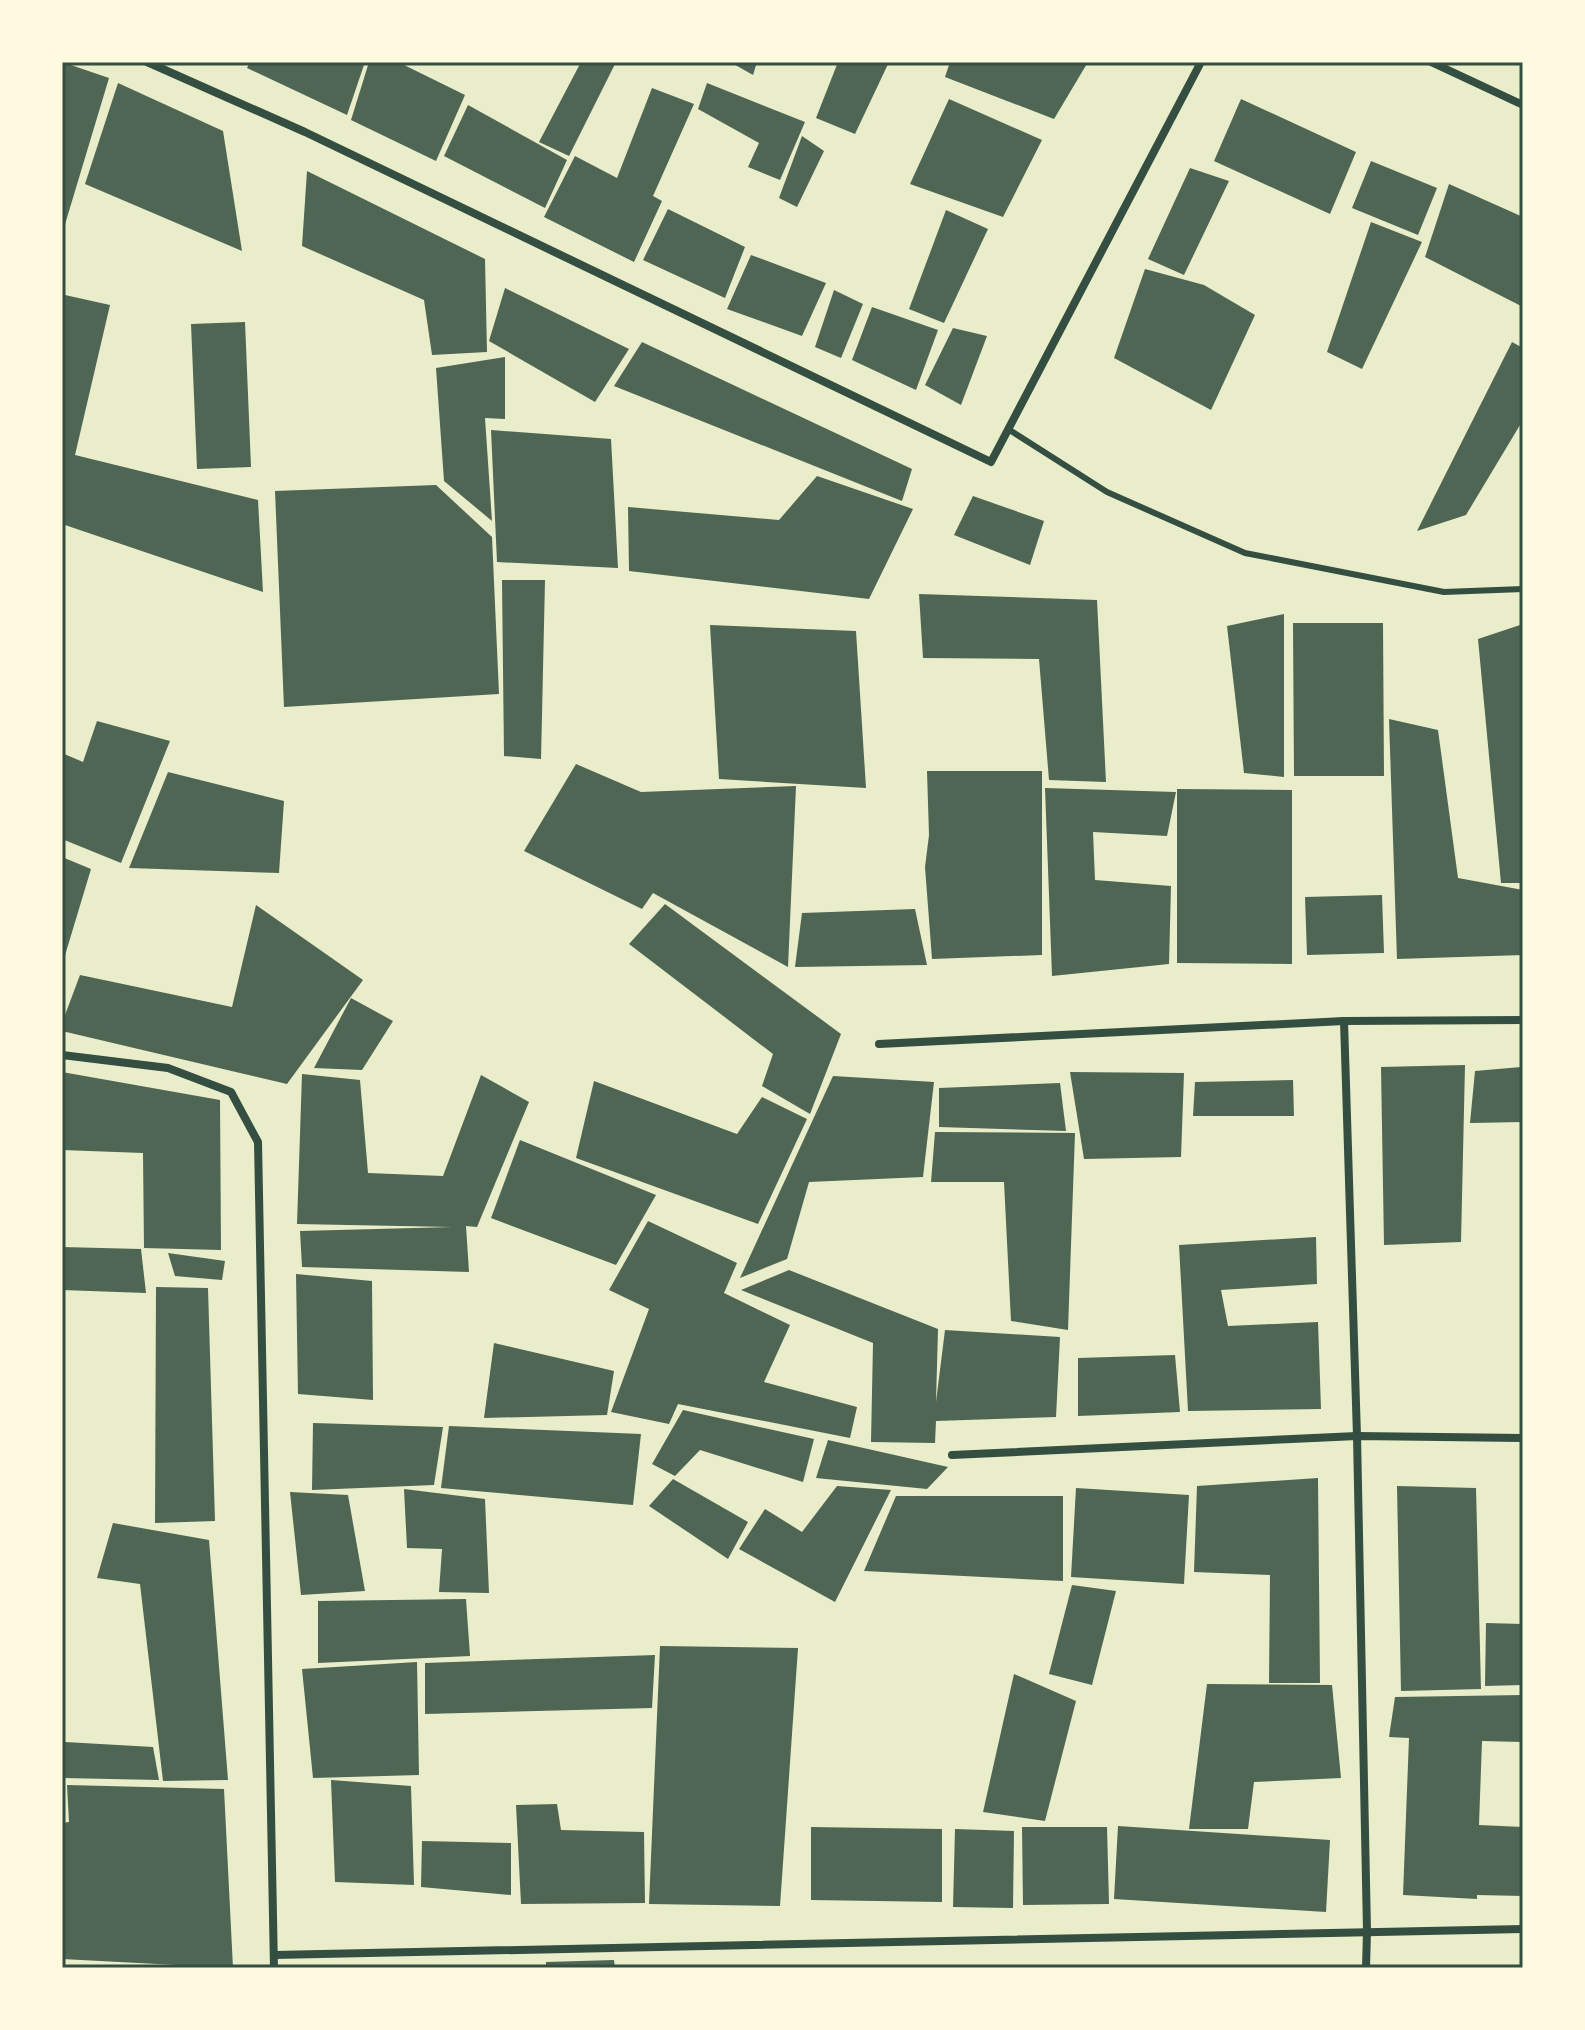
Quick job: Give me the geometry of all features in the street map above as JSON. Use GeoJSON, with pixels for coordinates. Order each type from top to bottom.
{"type":"FeatureCollection","features":[{"type":"Feature","properties":{"kind":"street"},"geometry":{"type":"LineString","coordinates":[[147,62],[305,132],[991,462],[1201,62]]}},
{"type":"Feature","properties":{"kind":"street"},"geometry":{"type":"LineString","coordinates":[[1431,62],[1523,105]]}},
{"type":"Feature","properties":{"kind":"street"},"geometry":{"type":"LineString","coordinates":[[879,1044],[1344,1021],[1523,1020]]}},
{"type":"Feature","properties":{"kind":"street"},"geometry":{"type":"LineString","coordinates":[[1344,1021],[1357,1436],[1366,1968]]}},
{"type":"Feature","properties":{"kind":"street"},"geometry":{"type":"LineString","coordinates":[[62,1055],[168,1068],[231,1092],[258,1142],[274,1968]]}},
{"type":"Feature","properties":{"kind":"street"},"geometry":{"type":"LineString","coordinates":[[952,1455],[1357,1436],[1523,1438]]}},
{"type":"Feature","properties":{"kind":"street"},"geometry":{"type":"LineString","coordinates":[[274,1955],[1523,1929]]}},
{"type":"Feature","properties":{"kind":"lane"},"geometry":{"type":"LineString","coordinates":[[1008,429],[1107,492],[1245,553],[1444,592],[1523,589]]}},
{"type":"Feature","properties":{"kind":"building"},"geometry":{"type":"Polygon","coordinates":[[[62,62],[109,78],[63,231],[62,231],[62,62]]]}},
{"type":"Feature","properties":{"kind":"building"},"geometry":{"type":"Polygon","coordinates":[[[250,62],[365,62],[347,115],[247,68],[250,62]]]}},
{"type":"Feature","properties":{"kind":"building"},"geometry":{"type":"Polygon","coordinates":[[[369,62],[398,62],[465,95],[436,161],[351,120],[369,62]]]}},
{"type":"Feature","properties":{"kind":"building"},"geometry":{"type":"Polygon","coordinates":[[[581,62],[616,62],[569,156],[539,142],[581,62]]]}},
{"type":"Feature","properties":{"kind":"building"},"geometry":{"type":"Polygon","coordinates":[[[730,62],[757,62],[753,75],[730,62]]]}},
{"type":"Feature","properties":{"kind":"building"},"geometry":{"type":"Polygon","coordinates":[[[838,62],[889,62],[855,134],[816,118],[838,62]]]}},
{"type":"Feature","properties":{"kind":"building"},"geometry":{"type":"Polygon","coordinates":[[[950,62],[1088,62],[1054,119],[945,77],[950,62]]]}},
{"type":"Feature","properties":{"kind":"building"},"geometry":{"type":"Polygon","coordinates":[[[118,83],[223,131],[242,251],[85,184],[118,83]]]}},
{"type":"Feature","properties":{"kind":"building"},"geometry":{"type":"Polygon","coordinates":[[[707,83],[805,122],[780,180],[748,167],[759,143],[698,109],[707,83]]]}},
{"type":"Feature","properties":{"kind":"building"},"geometry":{"type":"Polygon","coordinates":[[[652,88],[694,104],[653,196],[662,201],[634,262],[544,217],[575,156],[617,178],[652,88]]]}},
{"type":"Feature","properties":{"kind":"building"},"geometry":{"type":"Polygon","coordinates":[[[949,99],[1042,140],[1003,217],[910,184],[949,99]]]}},
{"type":"Feature","properties":{"kind":"building"},"geometry":{"type":"Polygon","coordinates":[[[1241,99],[1356,152],[1330,214],[1214,161],[1241,99]]]}},
{"type":"Feature","properties":{"kind":"building"},"geometry":{"type":"Polygon","coordinates":[[[468,105],[567,160],[545,208],[444,156],[468,105]]]}},
{"type":"Feature","properties":{"kind":"building"},"geometry":{"type":"Polygon","coordinates":[[[802,136],[824,151],[797,207],[779,198],[802,136]]]}},
{"type":"Feature","properties":{"kind":"building"},"geometry":{"type":"Polygon","coordinates":[[[1371,161],[1437,188],[1418,235],[1352,208],[1371,161]]]}},
{"type":"Feature","properties":{"kind":"building"},"geometry":{"type":"Polygon","coordinates":[[[1190,168],[1229,181],[1184,275],[1148,259],[1190,168]]]}},
{"type":"Feature","properties":{"kind":"building"},"geometry":{"type":"Polygon","coordinates":[[[307,171],[485,259],[487,352],[432,355],[424,300],[302,246],[307,171]]]}},
{"type":"Feature","properties":{"kind":"building"},"geometry":{"type":"Polygon","coordinates":[[[1449,184],[1523,217],[1523,307],[1425,257],[1449,184]]]}},
{"type":"Feature","properties":{"kind":"building"},"geometry":{"type":"Polygon","coordinates":[[[668,209],[745,247],[725,298],[643,260],[668,209]]]}},
{"type":"Feature","properties":{"kind":"building"},"geometry":{"type":"Polygon","coordinates":[[[946,210],[988,229],[944,323],[909,309],[946,210]]]}},
{"type":"Feature","properties":{"kind":"building"},"geometry":{"type":"Polygon","coordinates":[[[1371,222],[1422,242],[1362,369],[1327,352],[1371,222]]]}},
{"type":"Feature","properties":{"kind":"building"},"geometry":{"type":"Polygon","coordinates":[[[751,255],[826,283],[802,336],[727,309],[751,255]]]}},
{"type":"Feature","properties":{"kind":"building"},"geometry":{"type":"Polygon","coordinates":[[[1145,269],[1204,285],[1255,315],[1211,410],[1114,358],[1145,269]]]}},
{"type":"Feature","properties":{"kind":"building"},"geometry":{"type":"Polygon","coordinates":[[[505,288],[629,349],[595,402],[489,341],[505,288]]]}},
{"type":"Feature","properties":{"kind":"building"},"geometry":{"type":"Polygon","coordinates":[[[834,290],[863,304],[841,358],[815,347],[834,290]]]}},
{"type":"Feature","properties":{"kind":"building"},"geometry":{"type":"Polygon","coordinates":[[[65,295],[110,305],[75,455],[258,500],[263,592],[62,524],[62,306],[65,295]]]}},
{"type":"Feature","properties":{"kind":"building"},"geometry":{"type":"Polygon","coordinates":[[[872,307],[938,330],[916,390],[852,360],[872,307]]]}},
{"type":"Feature","properties":{"kind":"building"},"geometry":{"type":"Polygon","coordinates":[[[245,322],[251,467],[197,469],[191,324],[245,322]]]}},
{"type":"Feature","properties":{"kind":"building"},"geometry":{"type":"Polygon","coordinates":[[[953,328],[987,336],[961,405],[925,385],[953,328]]]}},
{"type":"Feature","properties":{"kind":"building"},"geometry":{"type":"Polygon","coordinates":[[[642,342],[912,469],[902,501],[614,386],[642,342]]]}},
{"type":"Feature","properties":{"kind":"building"},"geometry":{"type":"Polygon","coordinates":[[[1512,342],[1523,348],[1523,420],[1466,515],[1417,531],[1512,342]]]}},
{"type":"Feature","properties":{"kind":"building"},"geometry":{"type":"Polygon","coordinates":[[[505,357],[505,419],[485,418],[492,521],[444,481],[436,368],[505,357]]]}},
{"type":"Feature","properties":{"kind":"building"},"geometry":{"type":"Polygon","coordinates":[[[491,430],[611,439],[618,568],[497,562],[491,430]]]}},
{"type":"Feature","properties":{"kind":"building"},"geometry":{"type":"Polygon","coordinates":[[[817,476],[913,509],[869,599],[629,571],[628,507],[779,520],[817,476]]]}},
{"type":"Feature","properties":{"kind":"building"},"geometry":{"type":"Polygon","coordinates":[[[436,485],[492,537],[499,694],[284,707],[275,491],[436,485]]]}},
{"type":"Feature","properties":{"kind":"building"},"geometry":{"type":"Polygon","coordinates":[[[973,496],[1044,521],[1030,565],[954,535],[973,496]]]}},
{"type":"Feature","properties":{"kind":"building"},"geometry":{"type":"Polygon","coordinates":[[[502,580],[545,580],[541,759],[504,756],[502,580]]]}},
{"type":"Feature","properties":{"kind":"building"},"geometry":{"type":"Polygon","coordinates":[[[919,594],[1097,600],[1106,782],[1049,780],[1039,659],[923,658],[919,594]]]}},
{"type":"Feature","properties":{"kind":"building"},"geometry":{"type":"Polygon","coordinates":[[[1284,614],[1284,777],[1244,773],[1227,626],[1284,614]]]}},
{"type":"Feature","properties":{"kind":"building"},"geometry":{"type":"Polygon","coordinates":[[[1293,623],[1383,623],[1384,776],[1294,776],[1293,623]]]}},
{"type":"Feature","properties":{"kind":"building"},"geometry":{"type":"Polygon","coordinates":[[[1523,624],[1523,883],[1501,883],[1478,639],[1523,624]]]}},
{"type":"Feature","properties":{"kind":"building"},"geometry":{"type":"Polygon","coordinates":[[[710,625],[856,631],[866,788],[719,779],[710,625]]]}},
{"type":"Feature","properties":{"kind":"building"},"geometry":{"type":"Polygon","coordinates":[[[1389,719],[1438,730],[1458,878],[1523,890],[1523,955],[1397,959],[1389,719]]]}},
{"type":"Feature","properties":{"kind":"building"},"geometry":{"type":"Polygon","coordinates":[[[97,721],[170,741],[121,863],[62,839],[62,753],[83,762],[97,721]]]}},
{"type":"Feature","properties":{"kind":"building"},"geometry":{"type":"Polygon","coordinates":[[[576,764],[641,792],[796,786],[788,967],[653,893],[642,909],[524,851],[576,764]]]}},
{"type":"Feature","properties":{"kind":"building"},"geometry":{"type":"Polygon","coordinates":[[[927,771],[1042,771],[1042,955],[932,959],[925,867],[929,835],[927,771]]]}},
{"type":"Feature","properties":{"kind":"building"},"geometry":{"type":"Polygon","coordinates":[[[168,772],[284,801],[279,873],[129,868],[168,772]]]}},
{"type":"Feature","properties":{"kind":"building"},"geometry":{"type":"Polygon","coordinates":[[[1045,788],[1176,792],[1167,836],[1093,832],[1095,880],[1171,886],[1169,964],[1052,976],[1045,788]]]}},
{"type":"Feature","properties":{"kind":"building"},"geometry":{"type":"Polygon","coordinates":[[[1177,789],[1292,790],[1292,964],[1177,963],[1177,789]]]}},
{"type":"Feature","properties":{"kind":"building"},"geometry":{"type":"Polygon","coordinates":[[[62,857],[91,869],[63,962],[62,961],[62,857]]]}},
{"type":"Feature","properties":{"kind":"building"},"geometry":{"type":"Polygon","coordinates":[[[1382,895],[1384,953],[1307,955],[1305,897],[1382,895]]]}},
{"type":"Feature","properties":{"kind":"building"},"geometry":{"type":"Polygon","coordinates":[[[665,904],[841,1034],[810,1114],[762,1086],[773,1054],[629,944],[665,904]]]}},
{"type":"Feature","properties":{"kind":"building"},"geometry":{"type":"Polygon","coordinates":[[[256,905],[363,980],[287,1084],[62,1031],[62,1023],[80,975],[232,1007],[256,905]]]}},
{"type":"Feature","properties":{"kind":"building"},"geometry":{"type":"Polygon","coordinates":[[[915,909],[927,965],[795,967],[802,913],[915,909]]]}},
{"type":"Feature","properties":{"kind":"building"},"geometry":{"type":"Polygon","coordinates":[[[351,998],[393,1021],[362,1070],[314,1068],[351,998]]]}},
{"type":"Feature","properties":{"kind":"building"},"geometry":{"type":"Polygon","coordinates":[[[1465,1065],[1461,1242],[1384,1245],[1381,1067],[1465,1065]]]}},
{"type":"Feature","properties":{"kind":"building"},"geometry":{"type":"Polygon","coordinates":[[[1521,1067],[1523,1122],[1470,1123],[1475,1071],[1521,1067]]]}},
{"type":"Feature","properties":{"kind":"building"},"geometry":{"type":"Polygon","coordinates":[[[62,1072],[220,1100],[221,1250],[144,1248],[143,1153],[62,1150],[62,1072]]]}},
{"type":"Feature","properties":{"kind":"building"},"geometry":{"type":"Polygon","coordinates":[[[1070,1072],[1184,1073],[1181,1157],[1084,1159],[1070,1072]]]}},
{"type":"Feature","properties":{"kind":"building"},"geometry":{"type":"Polygon","coordinates":[[[302,1074],[360,1080],[368,1173],[443,1176],[481,1075],[529,1102],[477,1227],[466,1226],[469,1272],[302,1267],[300,1231],[452,1227],[297,1224],[302,1074]]]}},
{"type":"Feature","properties":{"kind":"building"},"geometry":{"type":"Polygon","coordinates":[[[833,1076],[934,1082],[923,1177],[809,1182],[787,1259],[740,1278],[833,1076]]]}},
{"type":"Feature","properties":{"kind":"building"},"geometry":{"type":"Polygon","coordinates":[[[1293,1080],[1294,1116],[1193,1116],[1195,1082],[1293,1080]]]}},
{"type":"Feature","properties":{"kind":"building"},"geometry":{"type":"Polygon","coordinates":[[[594,1081],[737,1134],[762,1097],[807,1119],[758,1224],[576,1158],[594,1081]]]}},
{"type":"Feature","properties":{"kind":"building"},"geometry":{"type":"Polygon","coordinates":[[[1060,1083],[1066,1131],[939,1127],[939,1088],[1060,1083]]]}},
{"type":"Feature","properties":{"kind":"building"},"geometry":{"type":"Polygon","coordinates":[[[935,1132],[1075,1133],[1068,1330],[1011,1321],[1004,1182],[931,1182],[935,1132]]]}},
{"type":"Feature","properties":{"kind":"building"},"geometry":{"type":"Polygon","coordinates":[[[520,1140],[656,1195],[616,1265],[491,1218],[520,1140]]]}},
{"type":"Feature","properties":{"kind":"building"},"geometry":{"type":"Polygon","coordinates":[[[648,1221],[737,1263],[724,1293],[790,1325],[764,1382],[857,1407],[850,1438],[678,1404],[669,1424],[611,1412],[649,1309],[609,1290],[648,1221]]]}},
{"type":"Feature","properties":{"kind":"building"},"geometry":{"type":"Polygon","coordinates":[[[1316,1237],[1317,1284],[1221,1290],[1228,1326],[1318,1322],[1321,1409],[1188,1411],[1179,1245],[1316,1237]]]}},
{"type":"Feature","properties":{"kind":"building"},"geometry":{"type":"Polygon","coordinates":[[[62,1247],[141,1249],[146,1293],[62,1290],[62,1247]]]}},
{"type":"Feature","properties":{"kind":"building"},"geometry":{"type":"Polygon","coordinates":[[[168,1253],[225,1261],[222,1280],[175,1276],[168,1253]]]}},
{"type":"Feature","properties":{"kind":"building"},"geometry":{"type":"Polygon","coordinates":[[[789,1270],[938,1329],[936,1402],[945,1330],[1060,1337],[1056,1417],[936,1421],[935,1443],[871,1442],[873,1343],[741,1290],[789,1270]]]}},
{"type":"Feature","properties":{"kind":"building"},"geometry":{"type":"Polygon","coordinates":[[[296,1274],[372,1281],[373,1400],[298,1394],[296,1274]]]}},
{"type":"Feature","properties":{"kind":"building"},"geometry":{"type":"Polygon","coordinates":[[[156,1287],[208,1288],[215,1521],[155,1523],[156,1287]]]}},
{"type":"Feature","properties":{"kind":"building"},"geometry":{"type":"Polygon","coordinates":[[[494,1343],[614,1371],[607,1415],[484,1418],[494,1343]]]}},
{"type":"Feature","properties":{"kind":"building"},"geometry":{"type":"Polygon","coordinates":[[[1175,1355],[1180,1412],[1078,1416],[1078,1358],[1175,1355]]]}},
{"type":"Feature","properties":{"kind":"building"},"geometry":{"type":"Polygon","coordinates":[[[683,1410],[814,1439],[803,1482],[700,1450],[675,1476],[652,1464],[683,1410]]]}},
{"type":"Feature","properties":{"kind":"building"},"geometry":{"type":"Polygon","coordinates":[[[313,1423],[443,1427],[434,1485],[312,1490],[313,1423]]]}},
{"type":"Feature","properties":{"kind":"building"},"geometry":{"type":"Polygon","coordinates":[[[449,1426],[641,1434],[633,1505],[441,1488],[449,1426]]]}},
{"type":"Feature","properties":{"kind":"building"},"geometry":{"type":"Polygon","coordinates":[[[828,1440],[948,1467],[927,1489],[816,1478],[828,1440]]]}},
{"type":"Feature","properties":{"kind":"building"},"geometry":{"type":"Polygon","coordinates":[[[1318,1478],[1320,1683],[1269,1683],[1270,1575],[1194,1572],[1197,1486],[1318,1478]]]}},
{"type":"Feature","properties":{"kind":"building"},"geometry":{"type":"Polygon","coordinates":[[[673,1479],[748,1522],[728,1559],[649,1506],[673,1479]]]}},
{"type":"Feature","properties":{"kind":"building"},"geometry":{"type":"Polygon","coordinates":[[[837,1486],[891,1490],[835,1602],[739,1549],[765,1509],[802,1532],[837,1486]]]}},
{"type":"Feature","properties":{"kind":"building"},"geometry":{"type":"Polygon","coordinates":[[[1397,1486],[1476,1488],[1481,1689],[1401,1691],[1397,1486]]]}},
{"type":"Feature","properties":{"kind":"building"},"geometry":{"type":"Polygon","coordinates":[[[1076,1488],[1189,1495],[1184,1584],[1071,1577],[1076,1488]]]}},
{"type":"Feature","properties":{"kind":"building"},"geometry":{"type":"Polygon","coordinates":[[[404,1489],[485,1499],[489,1593],[439,1592],[442,1549],[407,1548],[404,1489]]]}},
{"type":"Feature","properties":{"kind":"building"},"geometry":{"type":"Polygon","coordinates":[[[290,1492],[348,1495],[365,1591],[301,1595],[290,1492]]]}},
{"type":"Feature","properties":{"kind":"building"},"geometry":{"type":"Polygon","coordinates":[[[896,1496],[1063,1496],[1063,1581],[864,1571],[896,1496]]]}},
{"type":"Feature","properties":{"kind":"building"},"geometry":{"type":"Polygon","coordinates":[[[113,1523],[209,1540],[228,1780],[163,1781],[140,1584],[97,1578],[113,1523]]]}},
{"type":"Feature","properties":{"kind":"building"},"geometry":{"type":"Polygon","coordinates":[[[1072,1585],[1116,1591],[1092,1685],[1049,1674],[1072,1585]]]}},
{"type":"Feature","properties":{"kind":"building"},"geometry":{"type":"Polygon","coordinates":[[[466,1599],[470,1656],[318,1663],[318,1601],[466,1599]]]}},
{"type":"Feature","properties":{"kind":"building"},"geometry":{"type":"Polygon","coordinates":[[[1486,1623],[1523,1624],[1523,1685],[1485,1686],[1486,1623]]]}},
{"type":"Feature","properties":{"kind":"building"},"geometry":{"type":"Polygon","coordinates":[[[660,1646],[798,1648],[780,1906],[649,1904],[660,1646]]]}},
{"type":"Feature","properties":{"kind":"building"},"geometry":{"type":"Polygon","coordinates":[[[655,1655],[652,1708],[425,1714],[425,1663],[655,1655]]]}},
{"type":"Feature","properties":{"kind":"building"},"geometry":{"type":"Polygon","coordinates":[[[417,1662],[419,1775],[313,1778],[302,1669],[417,1662]]]}},
{"type":"Feature","properties":{"kind":"building"},"geometry":{"type":"Polygon","coordinates":[[[1014,1674],[1076,1701],[1045,1821],[983,1812],[1014,1674]]]}},
{"type":"Feature","properties":{"kind":"building"},"geometry":{"type":"Polygon","coordinates":[[[1207,1684],[1332,1685],[1341,1778],[1254,1782],[1248,1829],[1189,1829],[1207,1684]]]}},
{"type":"Feature","properties":{"kind":"building"},"geometry":{"type":"Polygon","coordinates":[[[1523,1695],[1523,1742],[1482,1741],[1479,1825],[1523,1827],[1523,1896],[1477,1895],[1477,1899],[1403,1895],[1409,1738],[1389,1737],[1395,1697],[1523,1695]]]}},
{"type":"Feature","properties":{"kind":"building"},"geometry":{"type":"Polygon","coordinates":[[[65,1742],[153,1747],[159,1780],[63,1778],[65,1742]]]}},
{"type":"Feature","properties":{"kind":"building"},"geometry":{"type":"Polygon","coordinates":[[[331,1780],[411,1786],[414,1885],[335,1882],[331,1780]]]}},
{"type":"Feature","properties":{"kind":"building"},"geometry":{"type":"Polygon","coordinates":[[[67,1785],[224,1789],[233,1968],[62,1959],[62,1823],[69,1822],[67,1785]]]}},
{"type":"Feature","properties":{"kind":"building"},"geometry":{"type":"Polygon","coordinates":[[[557,1804],[561,1830],[644,1832],[645,1903],[521,1904],[516,1805],[557,1804]]]}},
{"type":"Feature","properties":{"kind":"building"},"geometry":{"type":"Polygon","coordinates":[[[1118,1826],[1330,1840],[1326,1912],[1114,1899],[1118,1826]]]}},
{"type":"Feature","properties":{"kind":"building"},"geometry":{"type":"Polygon","coordinates":[[[811,1827],[942,1829],[942,1902],[811,1900],[811,1827]]]}},
{"type":"Feature","properties":{"kind":"building"},"geometry":{"type":"Polygon","coordinates":[[[1022,1827],[1107,1827],[1109,1904],[1023,1905],[1022,1827]]]}},
{"type":"Feature","properties":{"kind":"building"},"geometry":{"type":"Polygon","coordinates":[[[955,1829],[1014,1831],[1013,1908],[953,1907],[955,1829]]]}},
{"type":"Feature","properties":{"kind":"building"},"geometry":{"type":"Polygon","coordinates":[[[422,1841],[511,1843],[511,1895],[421,1887],[422,1841]]]}},
{"type":"Feature","properties":{"kind":"building"},"geometry":{"type":"Polygon","coordinates":[[[614,1960],[615,1968],[546,1968],[546,1962],[614,1960]]]}}]}
